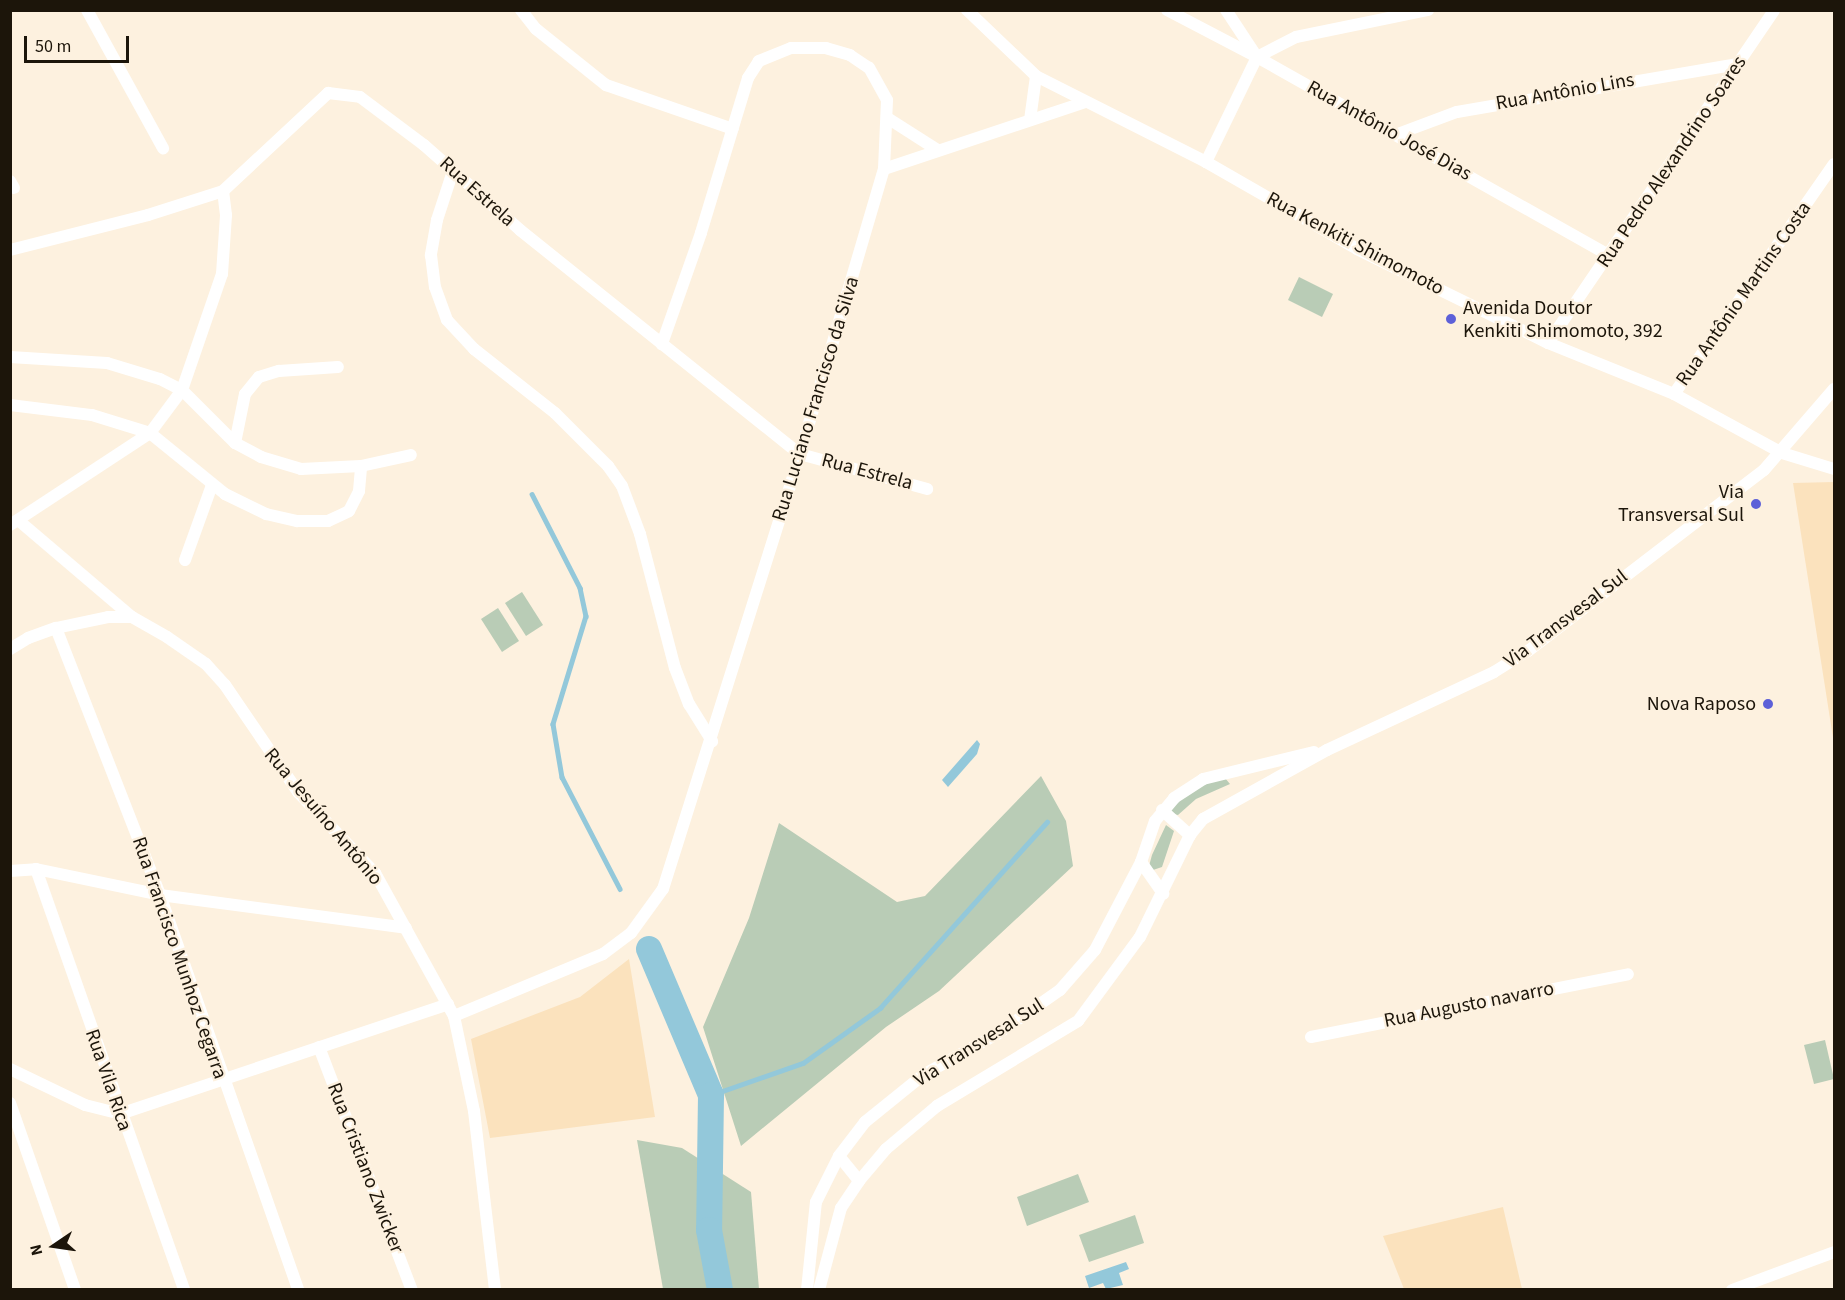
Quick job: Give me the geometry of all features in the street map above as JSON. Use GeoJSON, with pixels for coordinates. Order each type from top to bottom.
{"type":"FeatureCollection","features":[{"type":"Feature","properties":{"kind":"street"},"geometry":{"type":"LineString","coordinates":[[87,10],[164,148]]}},
{"type":"Feature","properties":{"kind":"street"},"geometry":{"type":"LineString","coordinates":[[521,10],[536,29],[606,85],[733,129]]}},
{"type":"Feature","properties":{"kind":"street","name":"Rua Kenkiti Shimomoto"},"geometry":{"type":"LineString","coordinates":[[967,10],[1036,76],[1206,162],[1357,249],[1548,343],[1674,394],[1782,453],[1834,469]]}},
{"type":"Feature","properties":{"kind":"street","name":"Rua Antônio José Dias"},"geometry":{"type":"LineString","coordinates":[[1167,10],[1257,57],[1609,255]]}},
{"type":"Feature","properties":{"kind":"street"},"geometry":{"type":"LineString","coordinates":[[1226,10],[1257,57]]}},
{"type":"Feature","properties":{"kind":"street"},"geometry":{"type":"LineString","coordinates":[[1206,162],[1257,57],[1296,37],[1428,10]]}},
{"type":"Feature","properties":{"kind":"street","name":"Rua Pedro Alexandrino Soares"},"geometry":{"type":"LineString","coordinates":[[1548,343],[1774,10]]}},
{"type":"Feature","properties":{"kind":"street","name":"Rua Luciano Francisco da Silva"},"geometry":{"type":"LineString","coordinates":[[454,1016],[603,954],[631,933],[663,889],[712,741],[884,169],[889,119],[880,83],[869,68],[850,55],[826,48],[791,48],[759,61],[748,78],[662,344]]}},
{"type":"Feature","properties":{"kind":"street","name":"Rua Antônio Lins"},"geometry":{"type":"LineString","coordinates":[[1395,135],[1457,112],[1738,64]]}},
{"type":"Feature","properties":{"kind":"street"},"geometry":{"type":"LineString","coordinates":[[1030,120],[1036,76]]}},
{"type":"Feature","properties":{"kind":"street","name":"Rua Estrela"},"geometry":{"type":"LineString","coordinates":[[10,250],[148,215],[223,191],[328,93],[360,97],[379,108],[520,230],[800,454],[927,489]]}},
{"type":"Feature","properties":{"kind":"street"},"geometry":{"type":"LineString","coordinates":[[884,169],[936,149],[1085,102]]}},
{"type":"Feature","properties":{"kind":"street"},"geometry":{"type":"LineString","coordinates":[[889,119],[936,149]]}},
{"type":"Feature","properties":{"kind":"street","name":"Rua Antônio Martins Costa"},"geometry":{"type":"LineString","coordinates":[[1674,394],[1834,164]]}},
{"type":"Feature","properties":{"kind":"street"},"geometry":{"type":"LineString","coordinates":[[453,171],[437,220],[431,255],[435,287],[447,320],[474,349],[555,413],[608,466],[622,486],[640,534],[675,668],[689,704],[712,741]]}},
{"type":"Feature","properties":{"kind":"street"},"geometry":{"type":"LineString","coordinates":[[14,522],[150,433],[182,390],[222,274],[226,215],[223,191]]}},
{"type":"Feature","properties":{"kind":"street"},"geometry":{"type":"LineString","coordinates":[[10,357],[107,363],[160,379],[182,390],[235,443],[261,457],[301,469],[361,466],[411,455]]}},
{"type":"Feature","properties":{"kind":"street"},"geometry":{"type":"LineString","coordinates":[[235,443],[245,394],[259,377],[279,371],[338,367]]}},
{"type":"Feature","properties":{"kind":"street","name":"Via Transvesal Sul"},"geometry":{"type":"LineString","coordinates":[[819,1290],[841,1208],[859,1181],[886,1149],[936,1106],[1078,1021],[1117,972],[1163,894],[1190,835],[1216,809],[1327,750],[1494,672],[1528,651],[1782,453],[1834,388]]}},
{"type":"Feature","properties":{"kind":"street"},"geometry":{"type":"LineString","coordinates":[[10,405],[92,415],[150,433],[212,485],[266,514],[297,521],[328,521],[349,511],[359,491],[361,466]]}},
{"type":"Feature","properties":{"kind":"street"},"geometry":{"type":"LineString","coordinates":[[185,560],[212,485]]}},
{"type":"Feature","properties":{"kind":"street","name":"Rua Jesuíno Antônio"},"geometry":{"type":"LineString","coordinates":[[14,522],[132,617],[196,657],[225,685],[298,792],[375,873],[454,1016],[474,1111],[495,1290]]}},
{"type":"Feature","properties":{"kind":"street"},"geometry":{"type":"LineString","coordinates":[[10,649],[28,638],[56,628],[108,617],[132,617]]}},
{"type":"Feature","properties":{"kind":"street","name":"Rua Francisco Munhoz Cegarra"},"geometry":{"type":"LineString","coordinates":[[56,628],[160,895],[222,1080],[298,1290]]}},
{"type":"Feature","properties":{"kind":"street","name":"Via Transvesal Sul"},"geometry":{"type":"LineString","coordinates":[[807,1290],[816,1202],[839,1156],[865,1122],[923,1075],[1006,1029],[1060,990],[1095,950],[1141,862],[1162,810],[1185,789],[1203,780],[1327,750]]}},
{"type":"Feature","properties":{"kind":"street"},"geometry":{"type":"LineString","coordinates":[[1162,810],[1190,835]]}},
{"type":"Feature","properties":{"kind":"street"},"geometry":{"type":"LineString","coordinates":[[1141,862],[1163,894]]}},
{"type":"Feature","properties":{"kind":"street"},"geometry":{"type":"LineString","coordinates":[[10,871],[36,869],[160,895],[406,928]]}},
{"type":"Feature","properties":{"kind":"street","name":"Rua Vila Rica"},"geometry":{"type":"LineString","coordinates":[[36,869],[120,1114],[184,1290]]}},
{"type":"Feature","properties":{"kind":"street","name":"Rua Augusto navarro"},"geometry":{"type":"LineString","coordinates":[[1311,1037],[1628,974]]}},
{"type":"Feature","properties":{"kind":"street"},"geometry":{"type":"LineString","coordinates":[[10,1069],[86,1104],[120,1114],[448,1004]]}},
{"type":"Feature","properties":{"kind":"street","name":"Rua Cristiano Zwicker"},"geometry":{"type":"LineString","coordinates":[[319,1047],[412,1290]]}},
{"type":"Feature","properties":{"kind":"street"},"geometry":{"type":"LineString","coordinates":[[10,1103],[75,1290]]}},
{"type":"Feature","properties":{"kind":"street"},"geometry":{"type":"LineString","coordinates":[[839,1156],[859,1181]]}},
{"type":"Feature","properties":{"kind":"street"},"geometry":{"type":"LineString","coordinates":[[1732,1290],[1834,1252]]}},
{"type":"Feature","properties":{"kind":"shaded area"},"geometry":{"type":"Polygon","coordinates":[[[1834,482],[1834,744],[1793,483],[1834,482]]]}},
{"type":"Feature","properties":{"kind":"shaded area"},"geometry":{"type":"Polygon","coordinates":[[[629,959],[655,1117],[490,1138],[471,1039],[580,997],[629,959]]]}},
{"type":"Feature","properties":{"kind":"shaded area"},"geometry":{"type":"Polygon","coordinates":[[[1503,1207],[1522,1289],[1404,1289],[1383,1236],[1503,1207]]]}},
{"type":"Feature","properties":{"kind":"green space"},"geometry":{"type":"Polygon","coordinates":[[[1299,277],[1333,294],[1322,317],[1288,300],[1299,277]]]}},
{"type":"Feature","properties":{"kind":"green space"},"geometry":{"type":"Polygon","coordinates":[[[522,592],[543,625],[526,636],[505,603],[522,592]]]}},
{"type":"Feature","properties":{"kind":"green space"},"geometry":{"type":"Polygon","coordinates":[[[498,608],[519,641],[502,652],[481,619],[498,608]]]}},
{"type":"Feature","properties":{"kind":"green space"},"geometry":{"type":"Polygon","coordinates":[[[1041,776],[1066,821],[1073,866],[939,991],[886,1027],[741,1146],[703,1027],[749,918],[779,823],[897,902],[925,896],[1041,776]]]}},
{"type":"Feature","properties":{"kind":"green space"},"geometry":{"type":"Polygon","coordinates":[[[1225,778],[1230,784],[1196,799],[1178,815],[1168,813],[1186,790],[1225,778]]]}},
{"type":"Feature","properties":{"kind":"green space"},"geometry":{"type":"Polygon","coordinates":[[[1166,825],[1174,831],[1162,867],[1153,870],[1149,866],[1152,855],[1166,825]]]}},
{"type":"Feature","properties":{"kind":"green space"},"geometry":{"type":"Polygon","coordinates":[[[1825,1040],[1834,1079],[1814,1084],[1804,1045],[1825,1040]]]}},
{"type":"Feature","properties":{"kind":"green space"},"geometry":{"type":"Polygon","coordinates":[[[637,1140],[682,1148],[751,1192],[759,1289],[663,1289],[637,1140]]]}},
{"type":"Feature","properties":{"kind":"green space"},"geometry":{"type":"Polygon","coordinates":[[[1078,1174],[1089,1202],[1027,1226],[1017,1197],[1078,1174]]]}},
{"type":"Feature","properties":{"kind":"green space"},"geometry":{"type":"Polygon","coordinates":[[[1135,1215],[1144,1243],[1089,1262],[1079,1235],[1135,1215]]]}},
{"type":"Feature","properties":{"kind":"water"},"geometry":{"type":"Polygon","coordinates":[[[977,740],[980,744],[977,754],[948,787],[942,780],[977,740]]]}},
{"type":"Feature","properties":{"kind":"water"},"geometry":{"type":"Polygon","coordinates":[[[1126,1262],[1129,1269],[1119,1273],[1123,1285],[1106,1289],[1103,1283],[1089,1288],[1085,1276],[1126,1262]]]}},
{"type":"Feature","properties":{"kind":"waterway"},"geometry":{"type":"LineString","coordinates":[[532,494],[580,588],[586,616],[553,724],[562,777],[620,889]]}},
{"type":"Feature","properties":{"kind":"waterway"},"geometry":{"type":"LineString","coordinates":[[711,1095],[803,1063],[880,1008],[1047,822]]}},
{"type":"Feature","properties":{"kind":"waterway"},"geometry":{"type":"LineString","coordinates":[[649,949],[711,1095],[709,1230],[720,1290]]}},
{"type":"Feature","properties":{"kind":"place","name":"Avenida Doutor Kenkiti Shimomoto, 392"},"geometry":{"type":"Point","coordinates":[1451,319]}},
{"type":"Feature","properties":{"kind":"place","name":"Via Transversal Sul"},"geometry":{"type":"Point","coordinates":[1756,504]}},
{"type":"Feature","properties":{"kind":"place","name":"Nova Raposo"},"geometry":{"type":"Point","coordinates":[1768,704]}}]}
